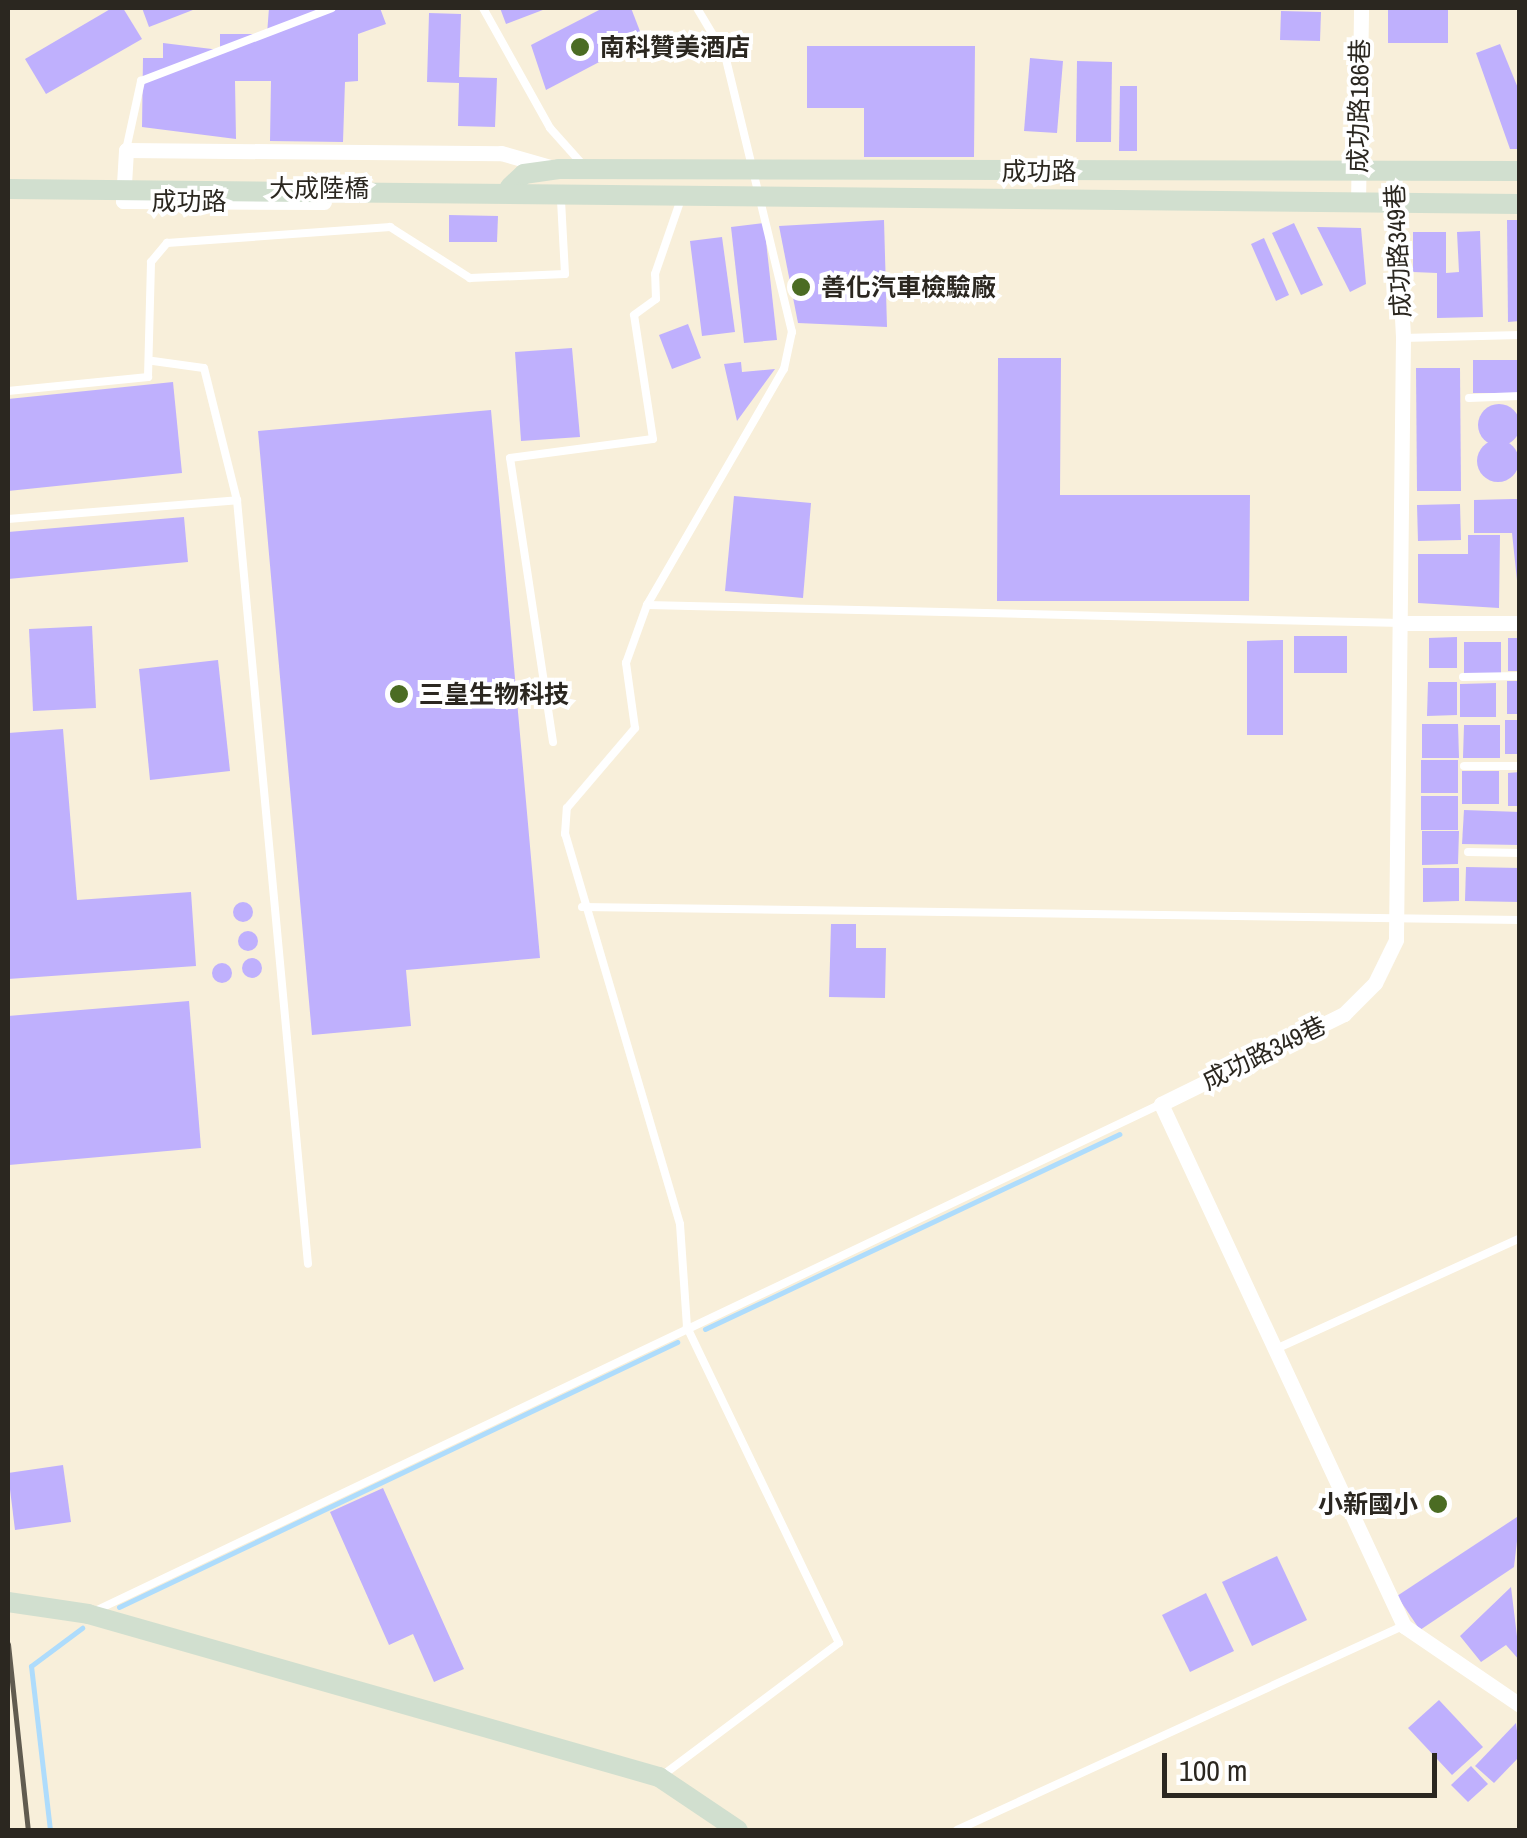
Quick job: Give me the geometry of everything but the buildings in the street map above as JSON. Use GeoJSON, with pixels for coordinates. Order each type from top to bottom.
{"type":"FeatureCollection","features":[{"type":"Feature","properties":{"kind":"main road","name":"成功路"},"geometry":{"type":"LineString","coordinates":[[510,187],[524,174],[559,170],[1520,171]]}},
{"type":"Feature","properties":{"kind":"main road","name":"成功路"},"geometry":{"type":"LineString","coordinates":[[510,187],[560,200],[1520,204]]}},
{"type":"Feature","properties":{"kind":"main road","name":"大成陸橋"},"geometry":{"type":"LineString","coordinates":[[8,189],[510,187]]}},
{"type":"Feature","properties":{"kind":"main road"},"geometry":{"type":"LineString","coordinates":[[8,1602],[88,1614],[659,1777],[738,1830]]}},
{"type":"Feature","properties":{"kind":"street","name":"成功路186巷"},"geometry":{"type":"LineString","coordinates":[[1358,204],[1361,8]]}},
{"type":"Feature","properties":{"kind":"street","name":"成功路"},"geometry":{"type":"LineString","coordinates":[[559,170],[501,152],[126,150],[123,201],[560,200]]}},
{"type":"Feature","properties":{"kind":"street","name":"成功路349巷"},"geometry":{"type":"LineString","coordinates":[[1161,1104],[1344,1014],[1376,982],[1399,919],[1403,338],[1392,204],[1394,170]]}},
{"type":"Feature","properties":{"kind":"street"},"geometry":{"type":"LineString","coordinates":[[1403,622],[1520,623]]}},
{"type":"Feature","properties":{"kind":"street"},"geometry":{"type":"LineString","coordinates":[[1161,1104],[1278,1348],[1404,1626],[1520,1704]]}},
{"type":"Feature","properties":{"kind":"lane"},"geometry":{"type":"LineString","coordinates":[[126,150],[141,81],[332,8]]}},
{"type":"Feature","properties":{"kind":"lane"},"geometry":{"type":"LineString","coordinates":[[484,8],[550,128],[587,170]]}},
{"type":"Feature","properties":{"kind":"lane"},"geometry":{"type":"LineString","coordinates":[[659,1777],[839,1643],[687,1327],[680,1224],[582,906],[567,808],[635,728],[626,663],[647,605],[784,369],[792,332],[765,203],[725,55],[697,8]]}},
{"type":"Feature","properties":{"kind":"lane"},"geometry":{"type":"LineString","coordinates":[[553,742],[510,458],[652,439],[634,316],[656,299],[655,274],[680,199]]}},
{"type":"Feature","properties":{"kind":"lane"},"geometry":{"type":"LineString","coordinates":[[8,391],[148,377],[153,361],[151,262],[167,242],[390,227],[470,278],[565,274],[560,200]]}},
{"type":"Feature","properties":{"kind":"lane"},"geometry":{"type":"LineString","coordinates":[[1403,338],[1520,335]]}},
{"type":"Feature","properties":{"kind":"lane"},"geometry":{"type":"LineString","coordinates":[[153,361],[204,368],[237,500],[308,1264]]}},
{"type":"Feature","properties":{"kind":"lane"},"geometry":{"type":"LineString","coordinates":[[1469,398],[1520,396]]}},
{"type":"Feature","properties":{"kind":"lane"},"geometry":{"type":"LineString","coordinates":[[8,520],[237,500]]}},
{"type":"Feature","properties":{"kind":"lane"},"geometry":{"type":"LineString","coordinates":[[647,605],[1403,622]]}},
{"type":"Feature","properties":{"kind":"lane"},"geometry":{"type":"LineString","coordinates":[[1463,677],[1520,676]]}},
{"type":"Feature","properties":{"kind":"lane"},"geometry":{"type":"LineString","coordinates":[[1464,766],[1520,766]]}},
{"type":"Feature","properties":{"kind":"lane"},"geometry":{"type":"LineString","coordinates":[[1468,852],[1520,853]]}},
{"type":"Feature","properties":{"kind":"lane"},"geometry":{"type":"LineString","coordinates":[[582,906],[1520,920]]}},
{"type":"Feature","properties":{"kind":"lane"},"geometry":{"type":"LineString","coordinates":[[88,1614],[1161,1104]]}},
{"type":"Feature","properties":{"kind":"lane"},"geometry":{"type":"LineString","coordinates":[[1278,1348],[1520,1238]]}},
{"type":"Feature","properties":{"kind":"lane"},"geometry":{"type":"LineString","coordinates":[[957,1830],[1404,1626]]}},
{"type":"Feature","properties":{"kind":"waterway"},"geometry":{"type":"LineString","coordinates":[[705,1329],[1119,1134]]}},
{"type":"Feature","properties":{"kind":"waterway"},"geometry":{"type":"LineString","coordinates":[[119,1607],[677,1342]]}},
{"type":"Feature","properties":{"kind":"waterway"},"geometry":{"type":"LineString","coordinates":[[50,1830],[31,1666],[82,1628]]}},
{"type":"Feature","properties":{"kind":"railway"},"geometry":{"type":"LineString","coordinates":[[8,1644],[28,1830]]}},
{"type":"Feature","properties":{"kind":"place","name":"南科贊美酒店"},"geometry":{"type":"Point","coordinates":[580,47]}},
{"type":"Feature","properties":{"kind":"place","name":"善化汽車檢驗廠"},"geometry":{"type":"Point","coordinates":[801,287]}},
{"type":"Feature","properties":{"kind":"place","name":"三皇生物科技"},"geometry":{"type":"Point","coordinates":[399,694]}},
{"type":"Feature","properties":{"kind":"place","name":"小新國小"},"geometry":{"type":"Point","coordinates":[1438,1504]}}]}
